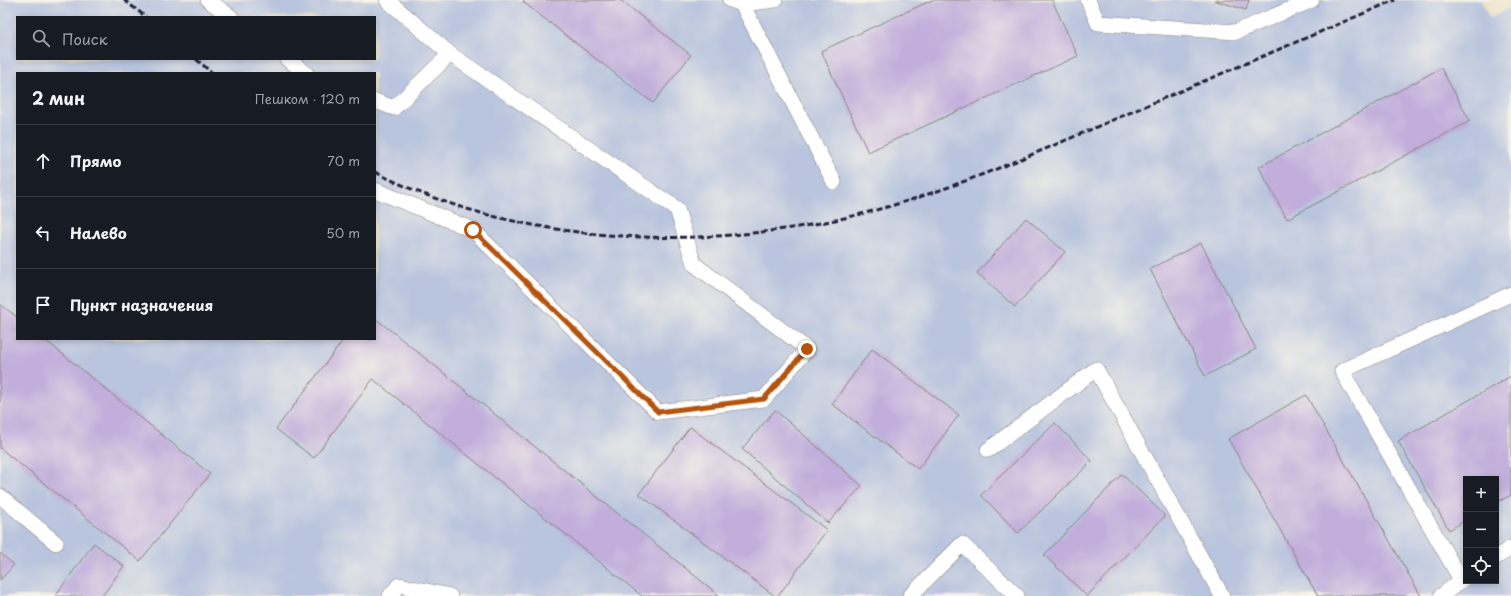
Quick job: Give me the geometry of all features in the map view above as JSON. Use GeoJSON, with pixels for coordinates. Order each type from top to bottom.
{"type":"FeatureCollection","features":[{"type":"Feature","properties":{"kind":"lane"},"geometry":{"type":"LineString","coordinates":[[208,0],[230,16]]}},
{"type":"Feature","properties":{"kind":"lane"},"geometry":{"type":"LineString","coordinates":[[376,190],[473,230],[658,412],[764,399],[807,349],[694,264],[677,209],[450,54],[387,0]]}},
{"type":"Feature","properties":{"kind":"lane"},"geometry":{"type":"LineString","coordinates":[[775,0],[736,2],[834,182]]}},
{"type":"Feature","properties":{"kind":"lane"},"geometry":{"type":"LineString","coordinates":[[1088,0],[1098,23],[1236,32],[1312,0]]}},
{"type":"Feature","properties":{"kind":"lane"},"geometry":{"type":"LineString","coordinates":[[376,101],[394,108],[450,54]]}},
{"type":"Feature","properties":{"kind":"lane"},"geometry":{"type":"LineString","coordinates":[[288,60],[305,72]]}},
{"type":"Feature","properties":{"kind":"lane"},"geometry":{"type":"LineString","coordinates":[[1463,576],[1342,371],[1511,294]]}},
{"type":"Feature","properties":{"kind":"lane"},"geometry":{"type":"LineString","coordinates":[[988,450],[1096,369],[1222,596]]}},
{"type":"Feature","properties":{"kind":"lane"},"geometry":{"type":"LineString","coordinates":[[0,496],[56,544]]}},
{"type":"Feature","properties":{"kind":"lane"},"geometry":{"type":"LineString","coordinates":[[910,596],[962,544],[1017,596]]}},
{"type":"Feature","properties":{"kind":"lane"},"geometry":{"type":"LineString","coordinates":[[1499,555],[1511,548]]}},
{"type":"Feature","properties":{"kind":"lane"},"geometry":{"type":"LineString","coordinates":[[1441,596],[1463,579]]}},
{"type":"Feature","properties":{"kind":"lane"},"geometry":{"type":"LineString","coordinates":[[390,596],[399,585],[450,596]]}},
{"type":"Feature","properties":{"kind":"shaded area"},"geometry":{"type":"Polygon","coordinates":[[[0,0],[1481,0],[1490,18],[1511,7],[1511,596],[0,596],[0,0]]]}},
{"type":"Feature","properties":{"kind":"building"},"geometry":{"type":"Polygon","coordinates":[[[524,0],[620,0],[691,55],[653,103],[523,2],[524,0]]]}},
{"type":"Feature","properties":{"kind":"building"},"geometry":{"type":"Polygon","coordinates":[[[932,0],[1052,0],[1078,56],[868,152],[821,51],[932,0]]]}},
{"type":"Feature","properties":{"kind":"building"},"geometry":{"type":"Polygon","coordinates":[[[1214,0],[1249,0],[1246,10],[1214,0]]]}},
{"type":"Feature","properties":{"kind":"building"},"geometry":{"type":"Polygon","coordinates":[[[1441,68],[1470,121],[1287,219],[1259,167],[1441,68]]]}},
{"type":"Feature","properties":{"kind":"building"},"geometry":{"type":"Polygon","coordinates":[[[1026,218],[1065,252],[1015,307],[977,273],[1026,218]]]}},
{"type":"Feature","properties":{"kind":"building"},"geometry":{"type":"Polygon","coordinates":[[[1201,243],[1256,349],[1205,376],[1150,269],[1201,243]]]}},
{"type":"Feature","properties":{"kind":"building"},"geometry":{"type":"Polygon","coordinates":[[[0,304],[16,316],[16,340],[45,340],[210,474],[140,561],[0,448],[0,304]]]}},
{"type":"Feature","properties":{"kind":"building"},"geometry":{"type":"Polygon","coordinates":[[[376,319],[720,596],[642,596],[373,379],[314,458],[276,429],[343,340],[376,340],[376,319]]]}},
{"type":"Feature","properties":{"kind":"building"},"geometry":{"type":"Polygon","coordinates":[[[872,349],[959,415],[918,469],[832,404],[872,349]]]}},
{"type":"Feature","properties":{"kind":"building"},"geometry":{"type":"Polygon","coordinates":[[[1511,376],[1511,495],[1499,501],[1499,476],[1463,476],[1463,522],[1449,530],[1398,441],[1511,376]]]}},
{"type":"Feature","properties":{"kind":"building"},"geometry":{"type":"Polygon","coordinates":[[[1306,395],[1421,596],[1318,596],[1228,439],[1306,395]]]}},
{"type":"Feature","properties":{"kind":"building"},"geometry":{"type":"Polygon","coordinates":[[[775,410],[862,486],[828,523],[742,449],[775,410]]]}},
{"type":"Feature","properties":{"kind":"building"},"geometry":{"type":"Polygon","coordinates":[[[1055,423],[1092,461],[1018,533],[981,495],[1055,423]]]}},
{"type":"Feature","properties":{"kind":"building"},"geometry":{"type":"Polygon","coordinates":[[[690,427],[827,530],[778,596],[775,596],[639,494],[690,427]]]}},
{"type":"Feature","properties":{"kind":"building"},"geometry":{"type":"Polygon","coordinates":[[[1122,474],[1165,516],[1087,596],[1044,555],[1122,474]]]}},
{"type":"Feature","properties":{"kind":"building"},"geometry":{"type":"Polygon","coordinates":[[[94,543],[124,566],[102,596],[55,596],[94,543]]]}},
{"type":"Feature","properties":{"kind":"building"},"geometry":{"type":"Polygon","coordinates":[[[0,553],[14,565],[0,580],[0,553]]]}},
{"type":"Feature","properties":{"kind":"railway"},"geometry":{"type":"LineString","coordinates":[[124,0],[145,16]]}},
{"type":"Feature","properties":{"kind":"railway"},"geometry":{"type":"LineString","coordinates":[[376,172],[432,197],[491,216],[553,228],[616,236],[679,237],[743,234],[805,226],[898,204],[963,182],[1395,0]]}},
{"type":"Feature","properties":{"kind":"railway"},"geometry":{"type":"LineString","coordinates":[[197,60],[211,72]]}},
{"type":"Feature","properties":{"kind":"route"},"geometry":{"type":"LineString","coordinates":[[473,230],[658,412],[764,399],[807,349]]}}]}
